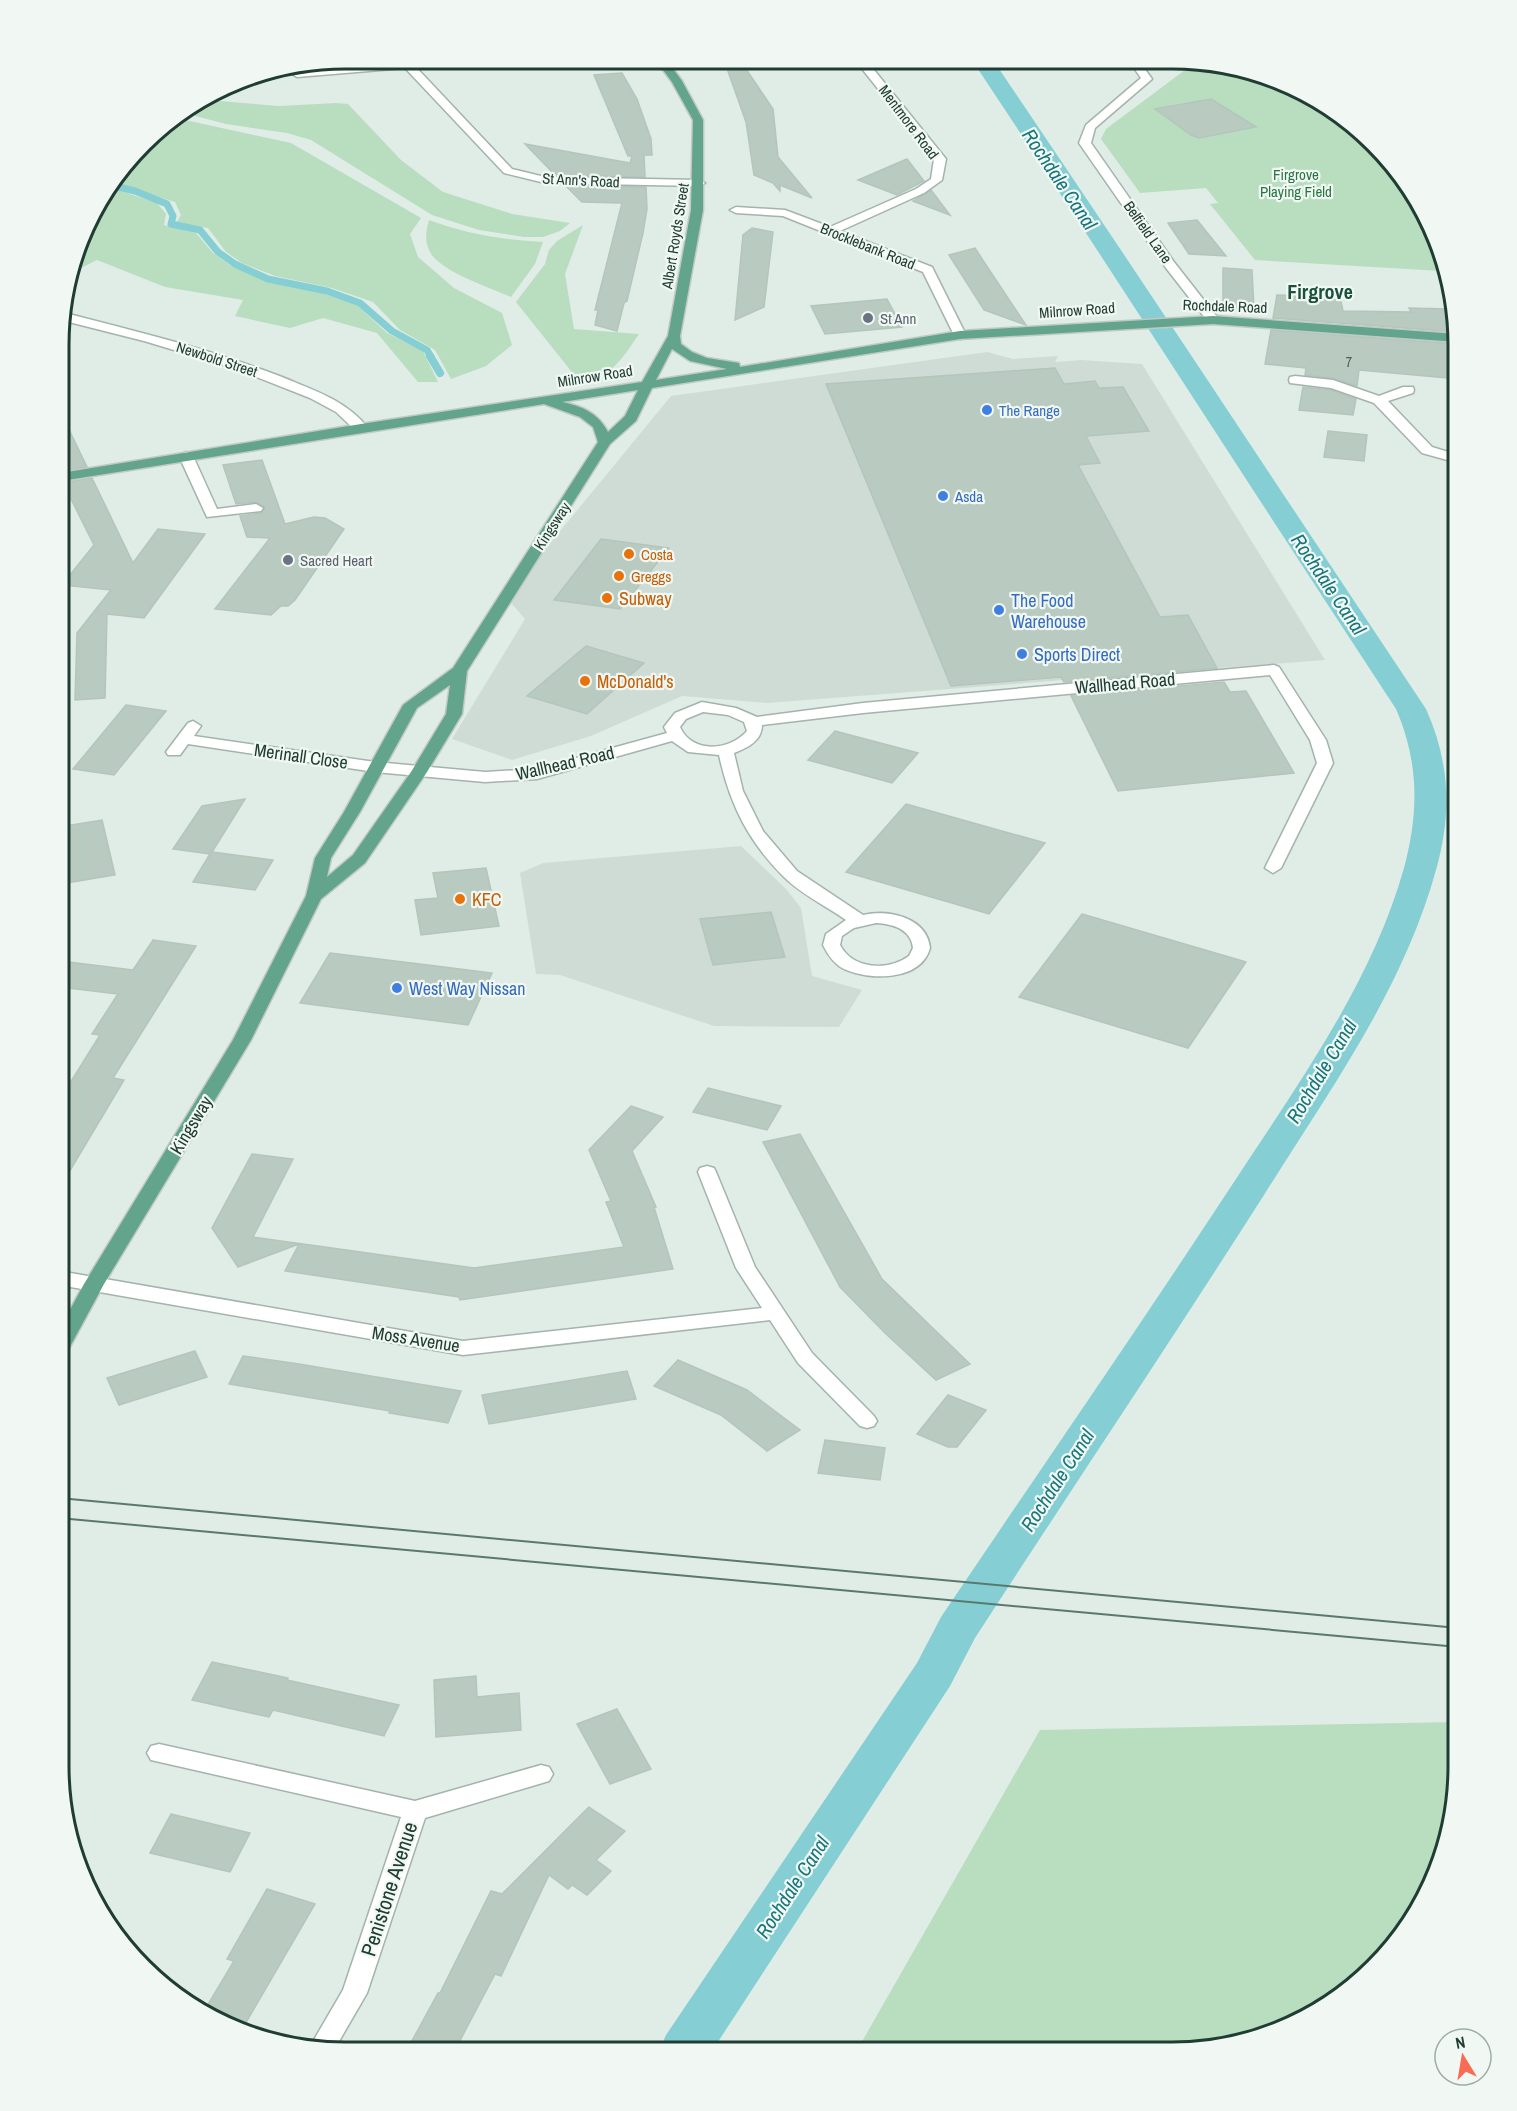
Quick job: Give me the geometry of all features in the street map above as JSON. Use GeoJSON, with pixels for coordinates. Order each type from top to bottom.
{"type":"FeatureCollection","features":[{"type":"Feature","properties":{"kind":"main road","name":"Albert Royds Street"},"geometry":{"type":"LineString","coordinates":[[647,384],[657,361],[674,336],[697,212],[699,183],[698,120],[677,81],[668,69]]}},
{"type":"Feature","properties":{"kind":"main road","name":"Rochdale Road"},"geometry":{"type":"LineString","coordinates":[[1136,322],[1213,320],[1448,337]]}},
{"type":"Feature","properties":{"kind":"main road","name":"Milnrow Road"},"geometry":{"type":"LineString","coordinates":[[69,476],[960,335],[1136,322]]}},
{"type":"Feature","properties":{"kind":"main road"},"geometry":{"type":"LineString","coordinates":[[674,336],[673,340],[679,349],[706,362],[767,367]]}},
{"type":"Feature","properties":{"kind":"main road","name":"Kingsway"},"geometry":{"type":"LineString","coordinates":[[69,1330],[94,1284],[242,1040],[314,896],[323,858],[352,812],[411,705],[459,670],[605,442],[631,418],[647,384]]}},
{"type":"Feature","properties":{"kind":"main road"},"geometry":{"type":"LineString","coordinates":[[519,404],[552,404],[580,411],[596,422],[605,442]]}},
{"type":"Feature","properties":{"kind":"main road","name":"Kingsway"},"geometry":{"type":"LineString","coordinates":[[314,896],[359,859],[418,772],[454,714],[459,670]]}},
{"type":"Feature","properties":{"kind":"street"},"geometry":{"type":"LineString","coordinates":[[297,74],[341,69]]}},
{"type":"Feature","properties":{"kind":"street","name":"St Ann's Road"},"geometry":{"type":"LineString","coordinates":[[414,69],[508,171],[544,180],[699,183]]}},
{"type":"Feature","properties":{"kind":"street","name":"Mentmore Road"},"geometry":{"type":"LineString","coordinates":[[830,231],[920,191],[936,180],[940,159],[867,69]]}},
{"type":"Feature","properties":{"kind":"street","name":"Belfield Lane"},"geometry":{"type":"LineString","coordinates":[[1140,69],[1147,79],[1090,127],[1085,143],[1170,265],[1213,320]]}},
{"type":"Feature","properties":{"kind":"street","name":"Brocklebank Road"},"geometry":{"type":"LineString","coordinates":[[736,210],[785,213],[928,270],[960,335]]}},
{"type":"Feature","properties":{"kind":"street","name":"Newbold Street"},"geometry":{"type":"LineString","coordinates":[[70,318],[239,365],[315,394],[341,409],[361,428]]}},
{"type":"Feature","properties":{"kind":"street"},"geometry":{"type":"LineString","coordinates":[[1295,380],[1333,384],[1379,400],[1427,450],[1448,456]]}},
{"type":"Feature","properties":{"kind":"street"},"geometry":{"type":"LineString","coordinates":[[1379,400],[1408,390]]}},
{"type":"Feature","properties":{"kind":"street"},"geometry":{"type":"LineString","coordinates":[[186,456],[212,514],[256,508]]}},
{"type":"Feature","properties":{"kind":"street","name":"Wallhead Road"},"geometry":{"type":"LineString","coordinates":[[752,722],[862,708],[1274,670],[1318,740],[1325,763],[1273,868]]}},
{"type":"Feature","properties":{"kind":"street"},"geometry":{"type":"LineString","coordinates":[[702,707],[738,711],[752,722],[754,729],[752,736],[746,742],[725,749],[698,749],[686,746],[674,736],[672,727],[675,720],[691,710],[702,707]]}},
{"type":"Feature","properties":{"kind":"street","name":"Merinall Close"},"geometry":{"type":"LineString","coordinates":[[174,752],[188,732],[375,767],[418,772]]}},
{"type":"Feature","properties":{"kind":"street","name":"Wallhead Road"},"geometry":{"type":"LineString","coordinates":[[418,772],[485,777],[537,774],[674,736]]}},
{"type":"Feature","properties":{"kind":"street"},"geometry":{"type":"LineString","coordinates":[[725,749],[735,791],[756,833],[791,875],[858,920],[888,918],[914,929],[921,937],[923,946],[920,955],[912,963],[887,971],[857,969],[845,963],[836,956],[831,948],[831,939],[836,931],[858,920]]}},
{"type":"Feature","properties":{"kind":"street"},"geometry":{"type":"LineString","coordinates":[[707,1172],[746,1268],[805,1358],[867,1421]]}},
{"type":"Feature","properties":{"kind":"street","name":"Moss Avenue"},"geometry":{"type":"LineString","coordinates":[[69,1280],[463,1348],[776,1313]]}},
{"type":"Feature","properties":{"kind":"street"},"geometry":{"type":"LineString","coordinates":[[159,1753],[415,1811]]}},
{"type":"Feature","properties":{"kind":"street","name":"Penistone Avenue"},"geometry":{"type":"LineString","coordinates":[[325,2041],[354,1993],[415,1811],[541,1774]]}},
{"type":"Feature","properties":{"kind":"shaded area"},"geometry":{"type":"Polygon","coordinates":[[[987,352],[1013,359],[1058,356],[1055,362],[1081,360],[1142,364],[1325,660],[767,703],[682,696],[591,736],[512,760],[452,739],[525,619],[506,597],[671,396],[987,352]]]}},
{"type":"Feature","properties":{"kind":"shaded area"},"geometry":{"type":"Polygon","coordinates":[[[741,846],[786,889],[801,908],[812,976],[862,990],[839,1027],[714,1026],[560,975],[536,974],[520,873],[543,863],[741,846]]]}},
{"type":"Feature","properties":{"kind":"green space","name":"Firgrove Playing Field"},"geometry":{"type":"Polygon","coordinates":[[[1185,70],[1226,74],[1278,90],[1325,115],[1354,137],[1380,163],[1402,192],[1420,223],[1438,271],[1255,260],[1210,204],[1218,203],[1206,188],[1140,193],[1101,139],[1106,129],[1185,70]]]}},
{"type":"Feature","properties":{"kind":"green space"},"geometry":{"type":"Polygon","coordinates":[[[216,101],[279,106],[348,104],[401,160],[443,192],[512,214],[570,223],[560,231],[543,237],[524,237],[479,230],[432,215],[311,140],[287,133],[226,124],[192,115],[216,101]]]}},
{"type":"Feature","properties":{"kind":"green space"},"geometry":{"type":"Polygon","coordinates":[[[185,120],[291,143],[421,218],[410,234],[418,257],[454,288],[502,313],[512,345],[486,366],[451,379],[435,350],[400,330],[373,302],[332,288],[275,276],[242,263],[226,252],[208,228],[176,223],[181,215],[175,202],[120,185],[137,163],[163,137],[185,120]]]}},
{"type":"Feature","properties":{"kind":"green space"},"geometry":{"type":"Polygon","coordinates":[[[117,190],[157,203],[166,214],[164,225],[196,233],[213,253],[230,265],[267,281],[322,293],[356,304],[387,333],[423,351],[438,382],[418,382],[377,333],[323,318],[290,328],[235,316],[243,300],[165,287],[97,260],[80,269],[97,223],[117,190]]]}},
{"type":"Feature","properties":{"kind":"green space"},"geometry":{"type":"Polygon","coordinates":[[[429,220],[485,235],[543,242],[535,264],[511,297],[455,272],[436,259],[430,252],[426,240],[429,220]]]}},
{"type":"Feature","properties":{"kind":"green space"},"geometry":{"type":"Polygon","coordinates":[[[583,225],[565,274],[574,329],[639,334],[613,367],[597,376],[587,377],[575,376],[516,302],[545,264],[549,250],[557,241],[583,225]]]}},
{"type":"Feature","properties":{"kind":"green space"},"geometry":{"type":"Polygon","coordinates":[[[1448,1722],[1446,1802],[1439,1838],[1420,1888],[1402,1919],[1380,1948],[1354,1974],[1325,1996],[1278,2021],[1226,2037],[1172,2042],[862,2042],[1040,1730],[1448,1722]]]}},
{"type":"Feature","properties":{"kind":"building"},"geometry":{"type":"Polygon","coordinates":[[[727,69],[746,69],[773,109],[778,157],[812,198],[780,185],[780,191],[773,183],[754,175],[746,122],[727,69]]]}},
{"type":"Feature","properties":{"kind":"building"},"geometry":{"type":"Polygon","coordinates":[[[622,73],[637,99],[651,139],[652,155],[644,155],[645,177],[555,175],[525,144],[630,163],[632,156],[628,156],[594,75],[622,73]]]}},
{"type":"Feature","properties":{"kind":"building"},"geometry":{"type":"Polygon","coordinates":[[[1211,99],[1256,127],[1199,138],[1191,135],[1155,109],[1211,99]]]}},
{"type":"Feature","properties":{"kind":"building"},"geometry":{"type":"Polygon","coordinates":[[[907,159],[924,181],[897,195],[858,180],[907,159]]]}},
{"type":"Feature","properties":{"kind":"building"},"geometry":{"type":"Polygon","coordinates":[[[566,186],[646,187],[647,209],[643,233],[627,301],[624,303],[617,331],[595,325],[598,310],[595,310],[622,203],[582,202],[566,186]]]}},
{"type":"Feature","properties":{"kind":"building"},"geometry":{"type":"Polygon","coordinates":[[[931,190],[950,215],[913,201],[931,190]]]}},
{"type":"Feature","properties":{"kind":"building"},"geometry":{"type":"Polygon","coordinates":[[[1197,220],[1226,256],[1189,254],[1168,223],[1197,220]]]}},
{"type":"Feature","properties":{"kind":"building"},"geometry":{"type":"Polygon","coordinates":[[[752,228],[773,232],[764,307],[735,320],[743,235],[752,228]]]}},
{"type":"Feature","properties":{"kind":"building"},"geometry":{"type":"Polygon","coordinates":[[[975,248],[1026,325],[984,310],[949,255],[975,248]]]}},
{"type":"Feature","properties":{"kind":"building"},"geometry":{"type":"Polygon","coordinates":[[[1223,268],[1252,270],[1254,310],[1223,308],[1223,268]]]}},
{"type":"Feature","properties":{"kind":"building"},"geometry":{"type":"Polygon","coordinates":[[[1277,295],[1340,297],[1343,311],[1411,312],[1409,308],[1446,309],[1447,331],[1273,318],[1277,295]]]}},
{"type":"Feature","properties":{"kind":"building","name":"St Ann"},"geometry":{"type":"Polygon","coordinates":[[[887,299],[902,327],[825,334],[811,306],[887,299]]]}},
{"type":"Feature","properties":{"kind":"building"},"geometry":{"type":"Polygon","coordinates":[[[1271,330],[1448,343],[1448,378],[1359,370],[1357,386],[1333,378],[1305,375],[1306,368],[1265,364],[1271,330]]]}},
{"type":"Feature","properties":{"kind":"building"},"geometry":{"type":"Polygon","coordinates":[[[1055,368],[1064,384],[1095,381],[1099,388],[1123,387],[1149,431],[1086,436],[1100,463],[1078,465],[1160,617],[1188,615],[1217,668],[1064,682],[1061,677],[951,686],[826,384],[1055,368]]]}},
{"type":"Feature","properties":{"kind":"building"},"geometry":{"type":"Polygon","coordinates":[[[1303,387],[1330,390],[1356,399],[1353,415],[1299,410],[1303,387]]]}},
{"type":"Feature","properties":{"kind":"building"},"geometry":{"type":"Polygon","coordinates":[[[69,430],[87,467],[69,470],[69,430]]]}},
{"type":"Feature","properties":{"kind":"building"},"geometry":{"type":"Polygon","coordinates":[[[1328,431],[1367,435],[1364,461],[1324,457],[1328,431]]]}},
{"type":"Feature","properties":{"kind":"building","name":"Sacred Heart"},"geometry":{"type":"Polygon","coordinates":[[[262,460],[285,524],[314,517],[325,518],[344,529],[295,600],[288,606],[281,606],[271,615],[215,609],[270,538],[247,537],[240,516],[261,513],[265,507],[256,502],[236,504],[223,465],[262,460]]]}},
{"type":"Feature","properties":{"kind":"building"},"geometry":{"type":"Polygon","coordinates":[[[92,478],[133,563],[158,529],[205,534],[144,618],[107,614],[105,698],[75,700],[77,633],[111,590],[69,586],[69,576],[94,545],[71,499],[69,500],[69,482],[92,478]]]}},
{"type":"Feature","properties":{"kind":"building"},"geometry":{"type":"Polygon","coordinates":[[[601,539],[669,548],[620,609],[554,600],[601,539]]]}},
{"type":"Feature","properties":{"kind":"building"},"geometry":{"type":"Polygon","coordinates":[[[586,646],[644,663],[587,714],[527,696],[586,646]]]}},
{"type":"Feature","properties":{"kind":"building"},"geometry":{"type":"Polygon","coordinates":[[[1224,682],[1230,692],[1246,691],[1294,773],[1118,791],[1071,696],[1224,682]]]}},
{"type":"Feature","properties":{"kind":"building"},"geometry":{"type":"Polygon","coordinates":[[[126,705],[166,711],[114,775],[73,769],[126,705]]]}},
{"type":"Feature","properties":{"kind":"building"},"geometry":{"type":"Polygon","coordinates":[[[835,731],[918,753],[892,783],[808,760],[835,731]]]}},
{"type":"Feature","properties":{"kind":"building"},"geometry":{"type":"Polygon","coordinates":[[[245,799],[212,852],[273,860],[255,890],[193,882],[210,854],[173,849],[202,806],[245,799]]]}},
{"type":"Feature","properties":{"kind":"building"},"geometry":{"type":"Polygon","coordinates":[[[906,804],[1045,843],[989,914],[846,872],[906,804]]]}},
{"type":"Feature","properties":{"kind":"building"},"geometry":{"type":"Polygon","coordinates":[[[102,820],[115,875],[69,883],[69,826],[102,820]]]}},
{"type":"Feature","properties":{"kind":"building","name":"KFC"},"geometry":{"type":"Polygon","coordinates":[[[486,868],[499,926],[421,935],[415,900],[438,898],[433,873],[486,868]]]}},
{"type":"Feature","properties":{"kind":"building"},"geometry":{"type":"Polygon","coordinates":[[[771,912],[785,957],[713,965],[700,919],[771,912]]]}},
{"type":"Feature","properties":{"kind":"building"},"geometry":{"type":"Polygon","coordinates":[[[1082,914],[1246,962],[1188,1048],[1019,997],[1082,914]]]}},
{"type":"Feature","properties":{"kind":"building"},"geometry":{"type":"Polygon","coordinates":[[[153,940],[196,946],[113,1078],[124,1080],[69,1172],[69,1085],[100,1035],[92,1034],[118,994],[69,988],[69,962],[133,970],[153,940]]]}},
{"type":"Feature","properties":{"kind":"building","name":"West Way Nissan"},"geometry":{"type":"Polygon","coordinates":[[[330,953],[492,973],[468,1025],[300,1003],[330,953]]]}},
{"type":"Feature","properties":{"kind":"building"},"geometry":{"type":"Polygon","coordinates":[[[708,1088],[781,1106],[767,1130],[693,1112],[708,1088]]]}},
{"type":"Feature","properties":{"kind":"building"},"geometry":{"type":"Polygon","coordinates":[[[631,1106],[663,1117],[632,1151],[656,1207],[654,1207],[673,1269],[460,1300],[459,1297],[285,1271],[299,1244],[238,1267],[212,1228],[252,1154],[293,1159],[253,1237],[474,1268],[624,1247],[606,1202],[611,1201],[589,1150],[631,1106]]]}},
{"type":"Feature","properties":{"kind":"building"},"geometry":{"type":"Polygon","coordinates":[[[800,1134],[882,1279],[970,1364],[936,1380],[840,1287],[763,1142],[800,1134]]]}},
{"type":"Feature","properties":{"kind":"building"},"geometry":{"type":"Polygon","coordinates":[[[195,1351],[207,1377],[119,1405],[107,1378],[195,1351]]]}},
{"type":"Feature","properties":{"kind":"building"},"geometry":{"type":"Polygon","coordinates":[[[243,1356],[461,1391],[448,1423],[229,1384],[243,1356]]]}},
{"type":"Feature","properties":{"kind":"building"},"geometry":{"type":"Polygon","coordinates":[[[678,1360],[747,1390],[800,1430],[767,1451],[721,1415],[654,1386],[678,1360]]]}},
{"type":"Feature","properties":{"kind":"building"},"geometry":{"type":"Polygon","coordinates":[[[627,1371],[636,1399],[489,1424],[482,1395],[627,1371]]]}},
{"type":"Feature","properties":{"kind":"building"},"geometry":{"type":"Polygon","coordinates":[[[948,1395],[986,1410],[957,1447],[948,1447],[917,1434],[948,1395]]]}},
{"type":"Feature","properties":{"kind":"building"},"geometry":{"type":"Polygon","coordinates":[[[825,1440],[885,1448],[880,1480],[818,1473],[825,1440]]]}},
{"type":"Feature","properties":{"kind":"building"},"geometry":{"type":"Polygon","coordinates":[[[212,1662],[399,1705],[384,1736],[273,1710],[269,1717],[192,1700],[212,1662]]]}},
{"type":"Feature","properties":{"kind":"building"},"geometry":{"type":"Polygon","coordinates":[[[476,1676],[477,1697],[519,1693],[521,1730],[436,1737],[434,1680],[476,1676]]]}},
{"type":"Feature","properties":{"kind":"building"},"geometry":{"type":"Polygon","coordinates":[[[617,1709],[651,1769],[610,1784],[577,1724],[617,1709]]]}},
{"type":"Feature","properties":{"kind":"building"},"geometry":{"type":"Polygon","coordinates":[[[589,1807],[625,1831],[596,1860],[611,1871],[587,1895],[572,1885],[568,1889],[549,1875],[501,1976],[495,1974],[459,2042],[411,2042],[440,1993],[491,1891],[502,1894],[589,1807]]]}},
{"type":"Feature","properties":{"kind":"building"},"geometry":{"type":"Polygon","coordinates":[[[171,1814],[250,1833],[230,1872],[150,1853],[171,1814]]]}},
{"type":"Feature","properties":{"kind":"building"},"geometry":{"type":"Polygon","coordinates":[[[267,1889],[315,1904],[246,2023],[207,2005],[234,1961],[227,1959],[267,1889]]]}},
{"type":"Feature","properties":{"kind":"waterway","name":"Rochdale Canal"},"geometry":{"type":"LineString","coordinates":[[690,2042],[934,1674],[957,1629],[1187,1284],[1331,1061],[1373,987],[1392,948],[1420,869],[1426,841],[1430,811],[1429,767],[1421,731],[1411,709],[1177,355],[1140,294],[988,69]]}},
{"type":"Feature","properties":{"kind":"waterway"},"geometry":{"type":"LineString","coordinates":[[119,187],[167,204],[173,216],[171,224],[200,230],[218,252],[235,264],[268,279],[327,291],[360,303],[392,331],[427,350],[431,357]]}},
{"type":"Feature","properties":{"kind":"waterway"},"geometry":{"type":"LineString","coordinates":[[430,356],[440,373]]}},
{"type":"Feature","properties":{"kind":"tram line"},"geometry":{"type":"LineString","coordinates":[[69,1499],[1448,1627]]}},
{"type":"Feature","properties":{"kind":"tram line"},"geometry":{"type":"LineString","coordinates":[[69,1519],[1448,1646]]}},
{"type":"Feature","properties":{"kind":"place","name":"St Ann"},"geometry":{"type":"Point","coordinates":[868,318]}},
{"type":"Feature","properties":{"kind":"place","name":"The Range"},"geometry":{"type":"Point","coordinates":[987,410]}},
{"type":"Feature","properties":{"kind":"place","name":"Asda"},"geometry":{"type":"Point","coordinates":[943,496]}},
{"type":"Feature","properties":{"kind":"place","name":"Costa"},"geometry":{"type":"Point","coordinates":[629,554]}},
{"type":"Feature","properties":{"kind":"place","name":"Sacred Heart"},"geometry":{"type":"Point","coordinates":[288,560]}},
{"type":"Feature","properties":{"kind":"place","name":"Greggs"},"geometry":{"type":"Point","coordinates":[619,576]}},
{"type":"Feature","properties":{"kind":"place","name":"Subway"},"geometry":{"type":"Point","coordinates":[607,598]}},
{"type":"Feature","properties":{"kind":"place","name":"The Food Warehouse"},"geometry":{"type":"Point","coordinates":[999,610]}},
{"type":"Feature","properties":{"kind":"place","name":"Sports Direct"},"geometry":{"type":"Point","coordinates":[1022,654]}},
{"type":"Feature","properties":{"kind":"place","name":"McDonald's"},"geometry":{"type":"Point","coordinates":[585,681]}},
{"type":"Feature","properties":{"kind":"place","name":"KFC"},"geometry":{"type":"Point","coordinates":[460,899]}},
{"type":"Feature","properties":{"kind":"place","name":"West Way Nissan"},"geometry":{"type":"Point","coordinates":[397,988]}},
{"type":"Feature","properties":{"kind":"district","name":"Firgrove"},"geometry":{"type":"Point","coordinates":[1320,291]}}]}
